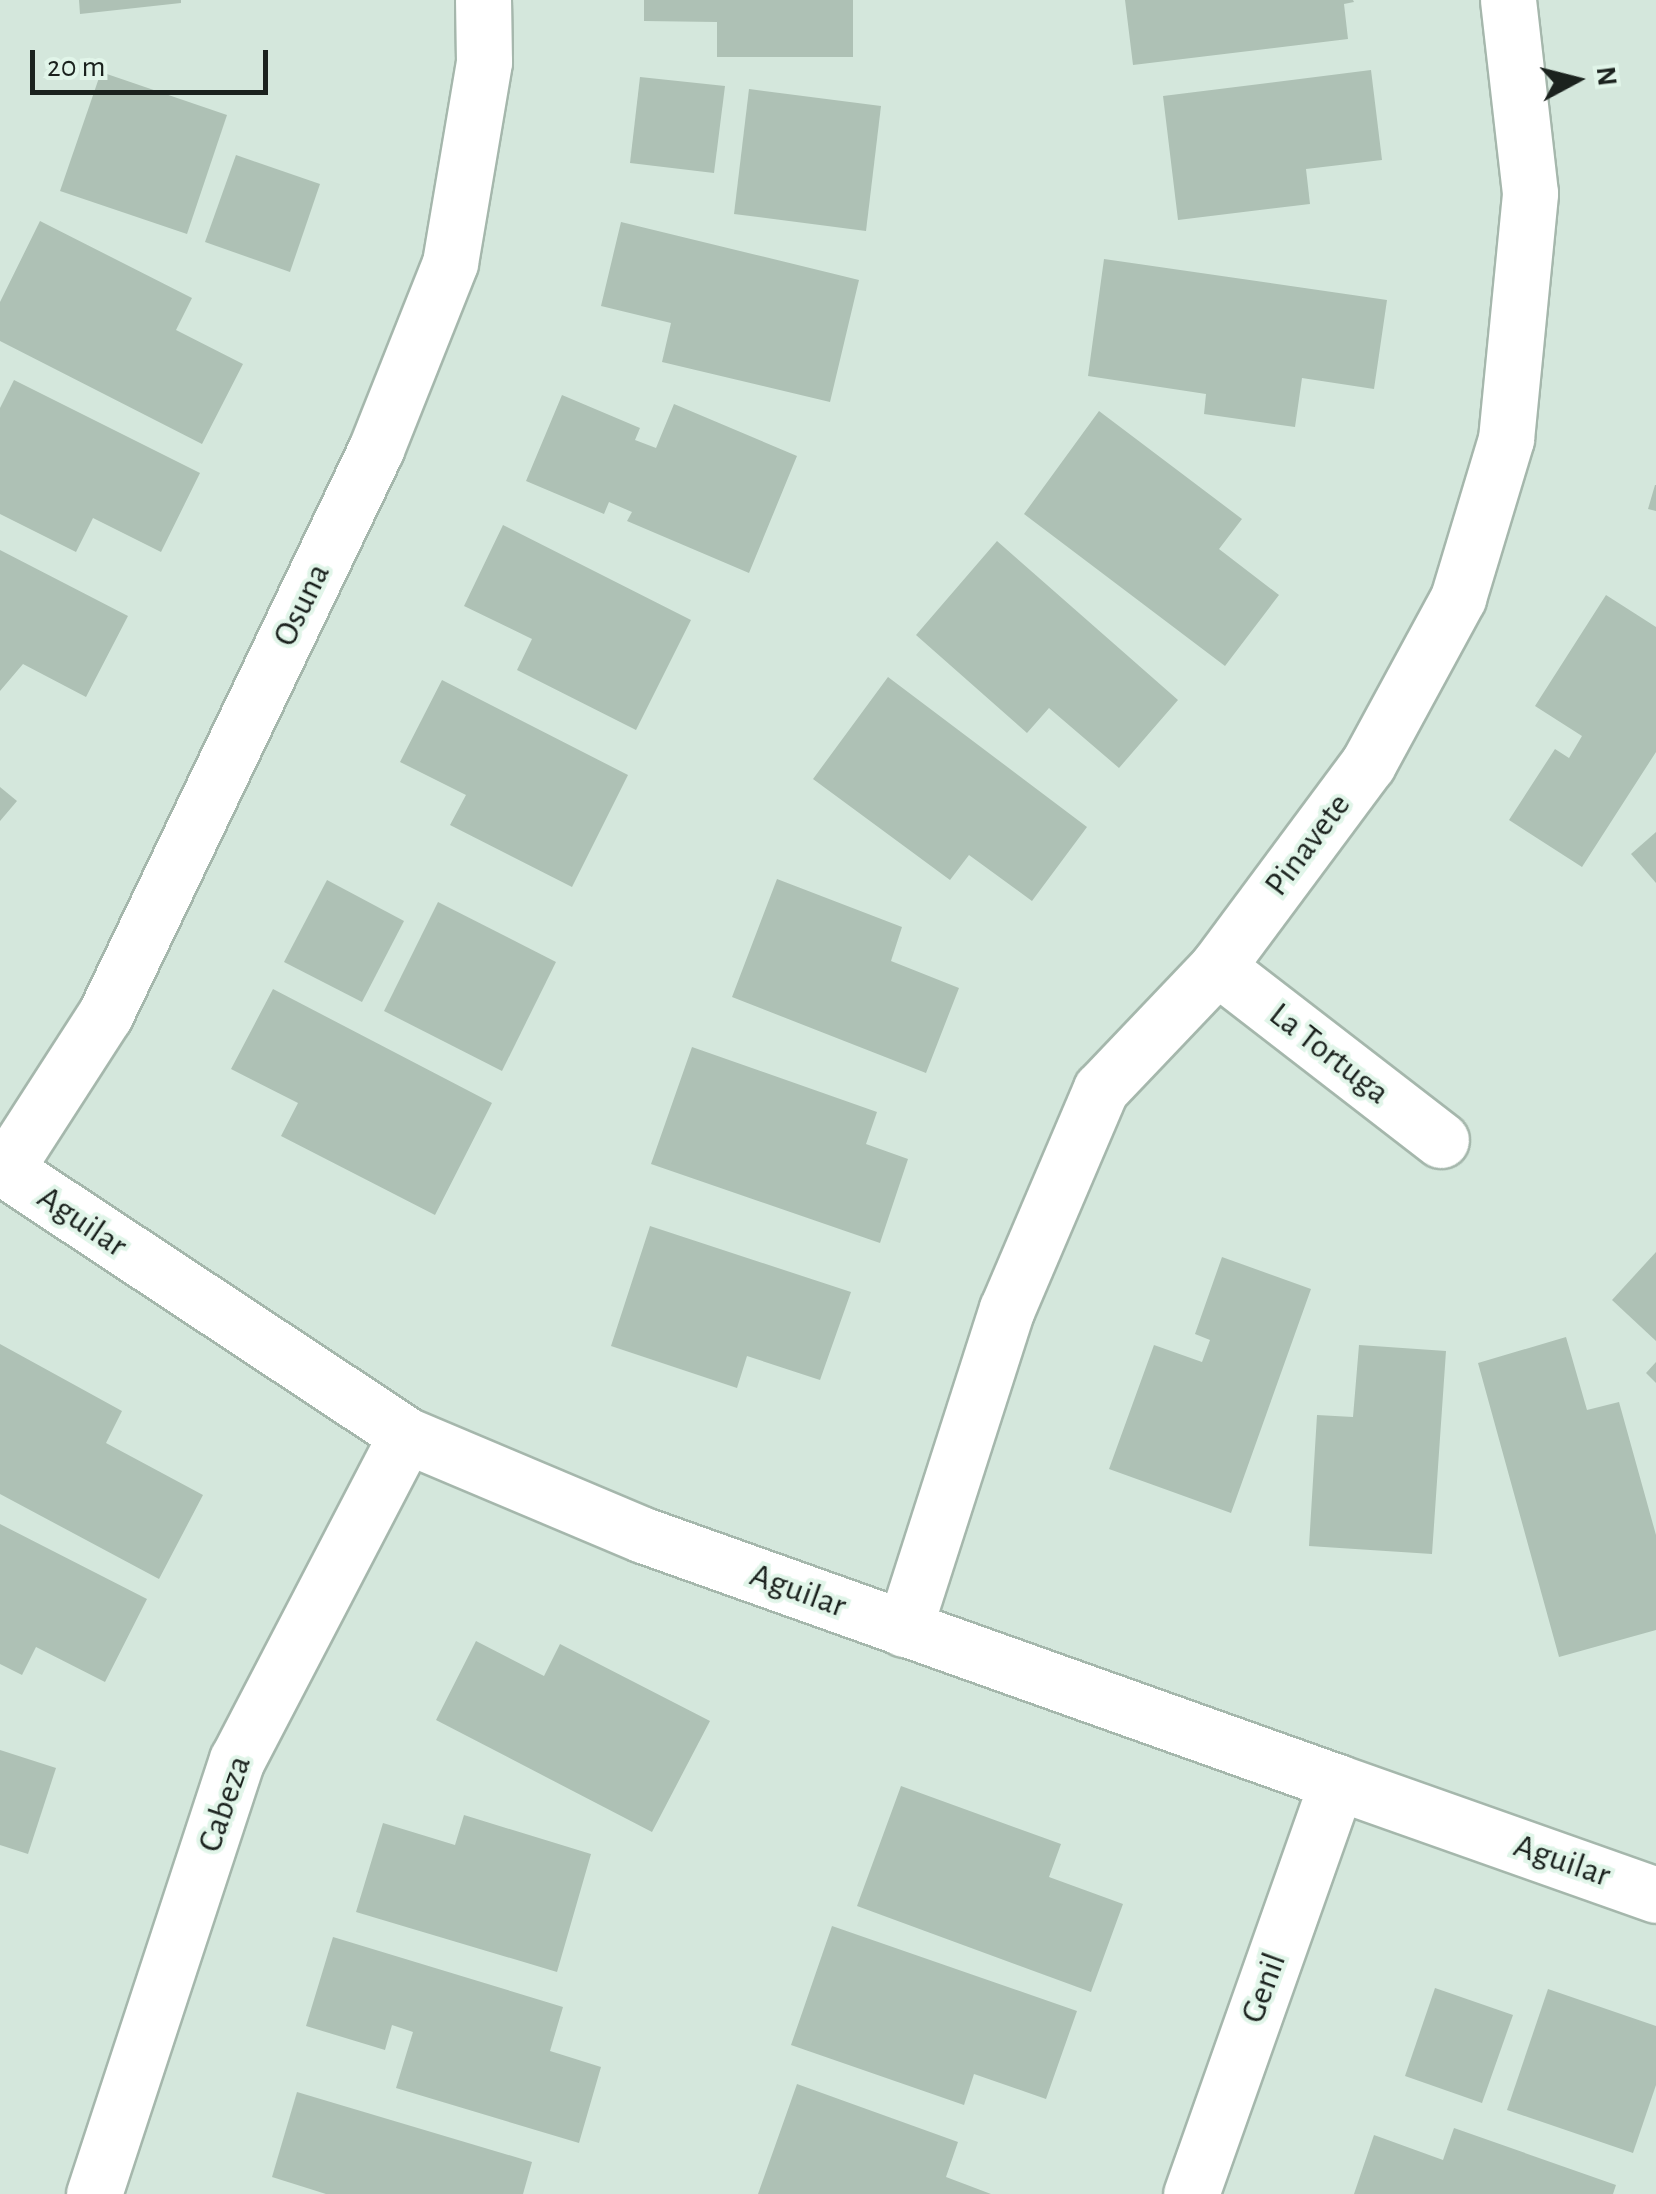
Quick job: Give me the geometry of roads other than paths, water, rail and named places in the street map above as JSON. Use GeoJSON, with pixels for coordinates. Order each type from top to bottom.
{"type":"FeatureCollection","features":[{"type":"Feature","properties":{"kind":"street","name":"Osuna"},"geometry":{"type":"LineString","coordinates":[[3,1168],[106,1015],[376,449],[450,263],[484,62],[483,0]]}},
{"type":"Feature","properties":{"kind":"street","name":"Pinavete"},"geometry":{"type":"LineString","coordinates":[[904,1629],[1008,1308],[1101,1089],[1217,967],[1368,764],[1458,598],[1506,439],[1530,194],[1508,0]]}},
{"type":"Feature","properties":{"kind":"street","name":"La Tortuga"},"geometry":{"type":"LineString","coordinates":[[1217,967],[1441,1140]]}},
{"type":"Feature","properties":{"kind":"street","name":"Aguilar"},"geometry":{"type":"LineString","coordinates":[[3,1168],[406,1434],[643,1535],[1656,1894]]}},
{"type":"Feature","properties":{"kind":"street","name":"Cabeza"},"geometry":{"type":"LineString","coordinates":[[94,2194],[236,1760],[406,1434]]}},
{"type":"Feature","properties":{"kind":"street","name":"Genil"},"geometry":{"type":"LineString","coordinates":[[1191,2194],[1337,1782]]}}]}
